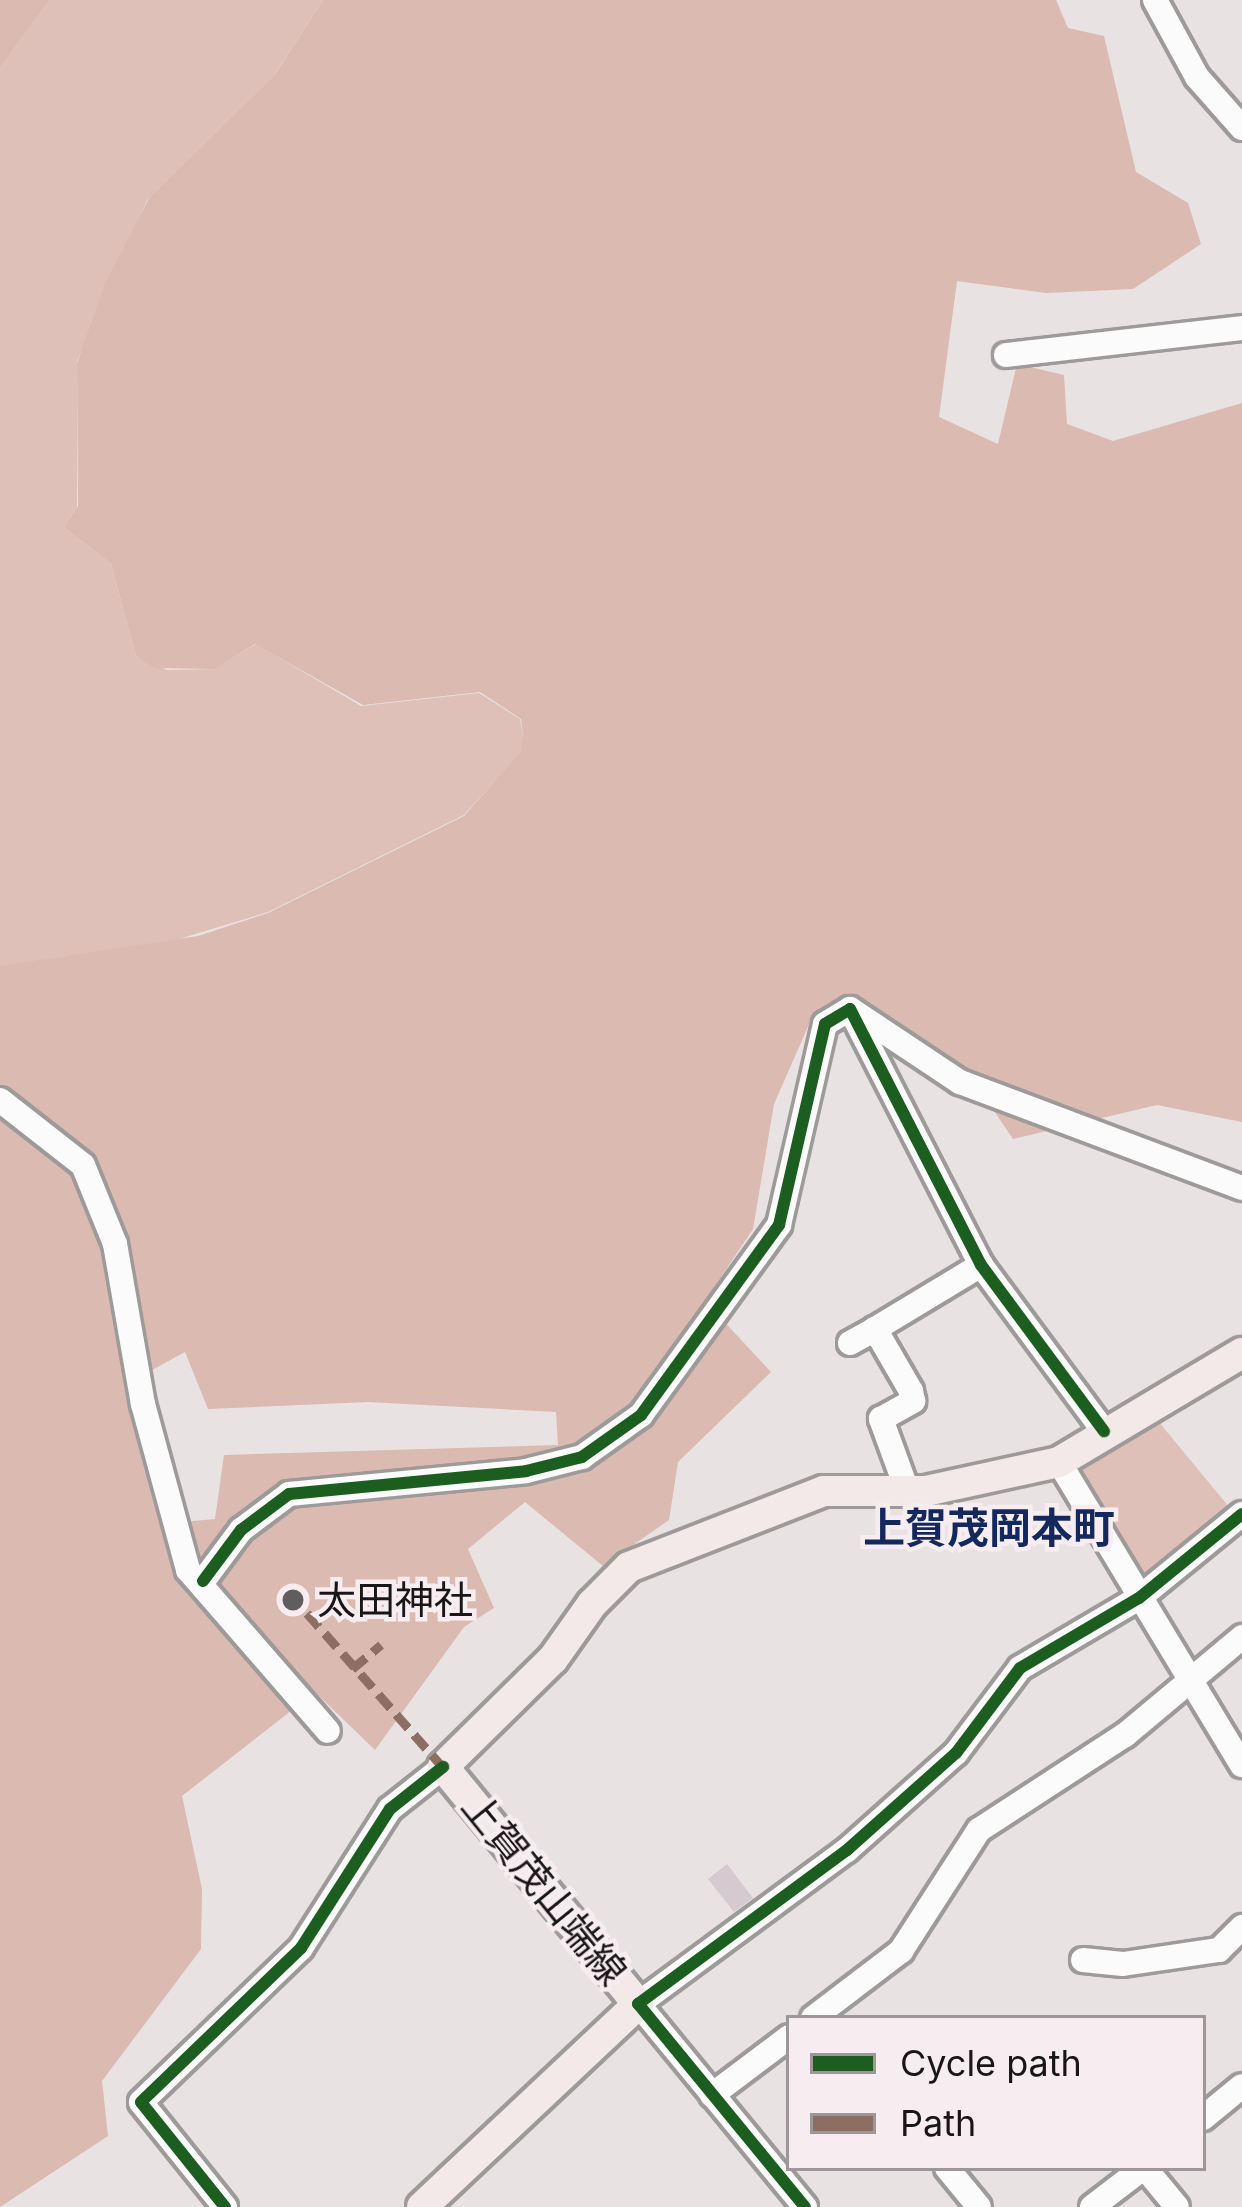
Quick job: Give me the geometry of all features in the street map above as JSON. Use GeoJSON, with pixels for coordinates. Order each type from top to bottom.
{"type":"FeatureCollection","features":[{"type":"Feature","properties":{"kind":"main road","name":"上賀茂山端線"},"geometry":{"type":"LineString","coordinates":[[422,2207],[638,2004],[443,1767],[628,1568],[824,1492],[907,1490],[1058,1462],[1103,1431],[1242,1353]]}},
{"type":"Feature","properties":{"kind":"street"},"geometry":{"type":"LineString","coordinates":[[1156,0],[1197,77],[1242,128]]}},
{"type":"Feature","properties":{"kind":"street"},"geometry":{"type":"LineString","coordinates":[[1006,356],[1242,328]]}},
{"type":"Feature","properties":{"kind":"street"},"geometry":{"type":"LineString","coordinates":[[850,1009],[960,1082],[1242,1188]]}},
{"type":"Feature","properties":{"kind":"street"},"geometry":{"type":"LineString","coordinates":[[850,1009],[981,1265],[1103,1431]]}},
{"type":"Feature","properties":{"kind":"street"},"geometry":{"type":"LineString","coordinates":[[203,1581],[241,1530],[289,1494],[526,1472],[582,1457],[641,1415],[779,1225],[825,1024],[850,1009]]}},
{"type":"Feature","properties":{"kind":"street"},"geometry":{"type":"LineString","coordinates":[[0,1100],[83,1165],[115,1244],[169,1516],[188,1570],[203,1581],[328,1731]]}},
{"type":"Feature","properties":{"kind":"street"},"geometry":{"type":"LineString","coordinates":[[850,1343],[981,1265]]}},
{"type":"Feature","properties":{"kind":"street"},"geometry":{"type":"LineString","coordinates":[[875,1329],[913,1401],[881,1419],[907,1490]]}},
{"type":"Feature","properties":{"kind":"street"},"geometry":{"type":"LineString","coordinates":[[1058,1462],[1187,1684],[1238,1751]]}},
{"type":"Feature","properties":{"kind":"street"},"geometry":{"type":"LineString","coordinates":[[805,2207],[638,2004],[847,1850],[956,1754],[1021,1668],[1139,1598],[1242,1514]]}},
{"type":"Feature","properties":{"kind":"street"},"geometry":{"type":"LineString","coordinates":[[817,2015],[901,1951],[979,1830],[1187,1684],[1242,1637]]}},
{"type":"Feature","properties":{"kind":"street"},"geometry":{"type":"LineString","coordinates":[[225,2207],[141,2102],[301,1948],[391,1809],[443,1767]]}},
{"type":"Feature","properties":{"kind":"street"},"geometry":{"type":"LineString","coordinates":[[1084,1960],[1123,1964],[1220,1950],[1242,1928]]}},
{"type":"Feature","properties":{"kind":"street"},"geometry":{"type":"LineString","coordinates":[[712,2096],[786,2039]]}},
{"type":"Feature","properties":{"kind":"street"},"geometry":{"type":"LineString","coordinates":[[1206,2116],[1242,2086]]}},
{"type":"Feature","properties":{"kind":"street"},"geometry":{"type":"LineString","coordinates":[[949,2171],[979,2207]]}},
{"type":"Feature","properties":{"kind":"street"},"geometry":{"type":"LineString","coordinates":[[1092,2207],[1140,2171]]}},
{"type":"Feature","properties":{"kind":"street"},"geometry":{"type":"LineString","coordinates":[[1147,2171],[1177,2207]]}},
{"type":"Feature","properties":{"kind":"shaded area"},"geometry":{"type":"Polygon","coordinates":[[[0,0],[50,0],[0,68],[0,0]]]}},
{"type":"Feature","properties":{"kind":"shaded area"},"geometry":{"type":"Polygon","coordinates":[[[50,0],[323,0],[274,75],[147,200],[77,361],[77,507],[64,527],[111,564],[136,656],[167,670],[213,669],[256,644],[361,706],[479,693],[520,719],[523,737],[520,754],[464,815],[268,912],[0,993],[0,68],[50,0]]]}},
{"type":"Feature","properties":{"kind":"shaded area"},"geometry":{"type":"Polygon","coordinates":[[[323,0],[1056,0],[1068,28],[1104,36],[1136,172],[1188,203],[1201,244],[1133,289],[1046,293],[957,281],[939,417],[998,444],[1017,364],[1064,375],[1067,424],[1113,441],[1242,403],[1242,1122],[1157,1105],[1013,1139],[967,1071],[856,998],[810,1022],[774,1104],[753,1229],[705,1301],[771,1372],[678,1462],[669,1520],[603,1566],[525,1502],[468,1549],[494,1608],[464,1627],[375,1750],[315,1692],[182,1796],[202,1889],[201,1949],[102,2081],[108,2136],[0,2207],[0,966],[198,936],[268,913],[464,816],[520,753],[523,736],[521,719],[480,692],[363,705],[255,644],[214,669],[155,668],[136,656],[111,564],[64,527],[78,506],[77,363],[105,284],[149,198],[275,74],[323,0]],[[185,1352],[152,1370],[137,1404],[161,1524],[215,1519],[224,1455],[558,1445],[556,1412],[368,1402],[208,1409],[185,1352]]]}},
{"type":"Feature","properties":{"kind":"shaded area"},"geometry":{"type":"Polygon","coordinates":[[[1149,1410],[1234,1513],[1151,1580],[1138,1580],[1069,1461],[1149,1410]]]}},
{"type":"Feature","properties":{"kind":"building"},"geometry":{"type":"Polygon","coordinates":[[[727,1864],[753,1898],[734,1912],[708,1879],[727,1864]]]}},
{"type":"Feature","properties":{"kind":"marked path"},"geometry":{"type":"LineString","coordinates":[[307,1613],[443,1767]]}},
{"type":"Feature","properties":{"kind":"marked path"},"geometry":{"type":"LineString","coordinates":[[352,1669],[381,1645]]}},
{"type":"Feature","properties":{"kind":"cycle path"},"geometry":{"type":"LineString","coordinates":[[203,1581],[241,1530],[289,1494],[526,1471],[582,1457],[641,1415],[779,1225],[825,1024],[850,1009],[981,1265],[1104,1431]]}},
{"type":"Feature","properties":{"kind":"cycle path"},"geometry":{"type":"LineString","coordinates":[[805,2207],[638,2004],[847,1850],[956,1753],[1020,1668],[1139,1598],[1242,1514]]}},
{"type":"Feature","properties":{"kind":"cycle path"},"geometry":{"type":"LineString","coordinates":[[225,2207],[141,2102],[301,1948],[390,1809],[443,1767]]}},
{"type":"Feature","properties":{"kind":"place","name":"太田神社"},"geometry":{"type":"Point","coordinates":[293,1600]}},
{"type":"Feature","properties":{"kind":"district","name":"上賀茂岡本町"},"geometry":{"type":"Point","coordinates":[989,1528]}}]}
